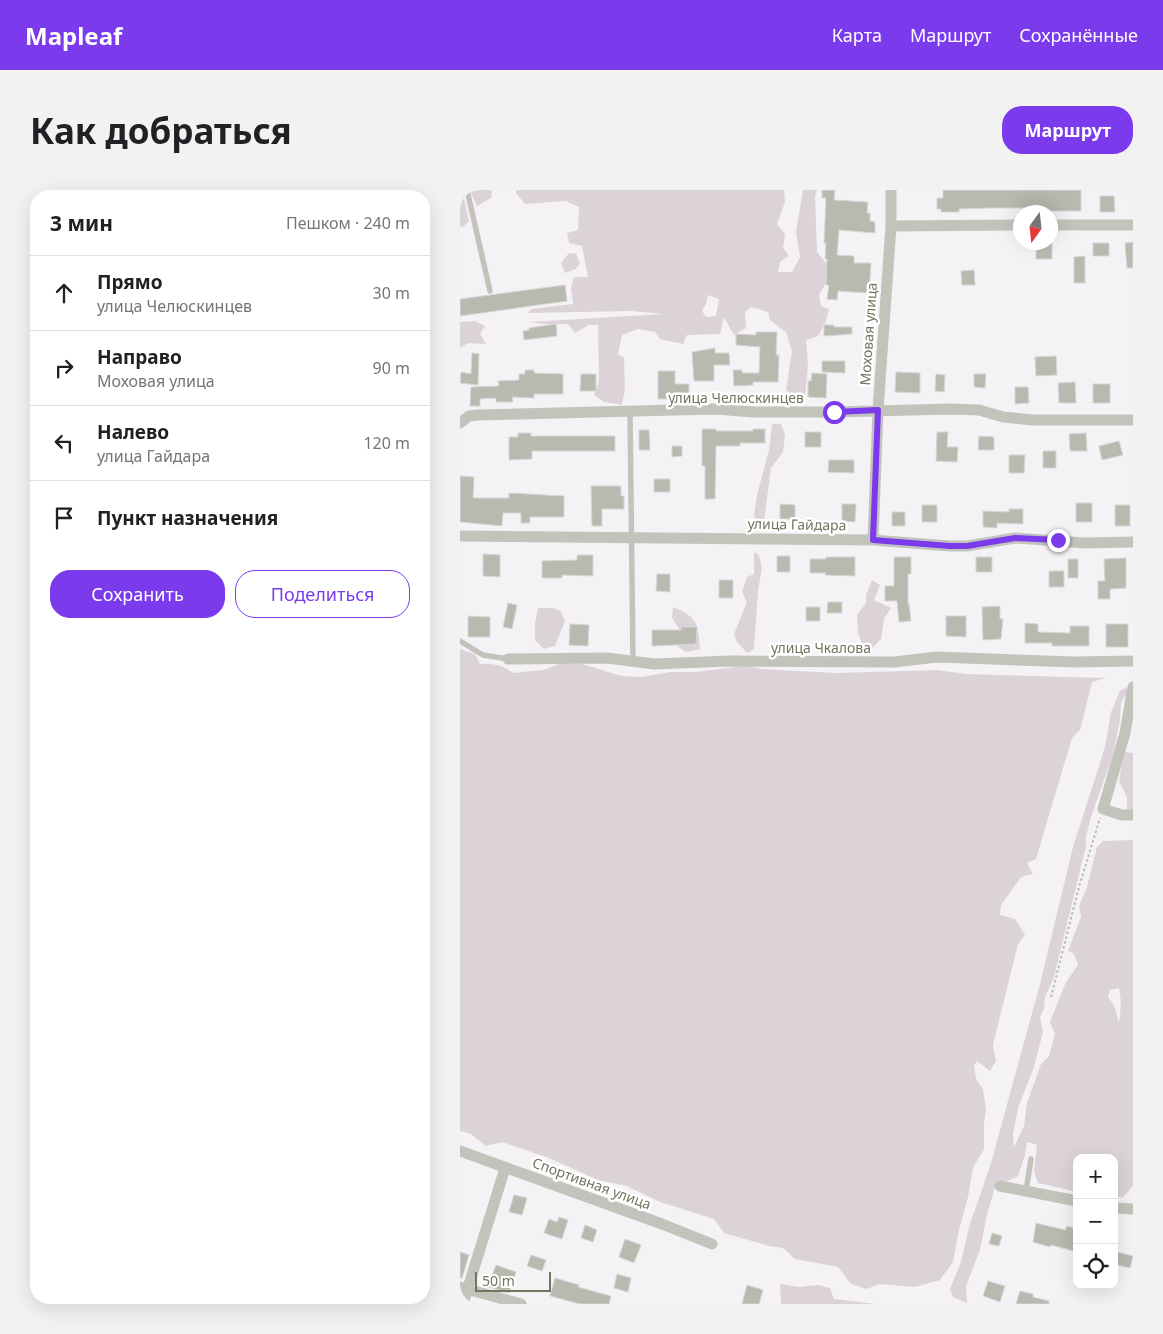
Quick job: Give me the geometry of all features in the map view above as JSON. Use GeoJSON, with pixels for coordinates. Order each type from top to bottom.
{"type":"FeatureCollection","features":[{"type":"Feature","properties":{"kind":"street","name":"Моховая улица"},"geometry":{"type":"LineString","coordinates":[[873,540],[878,410],[891,226],[891,190]]}},
{"type":"Feature","properties":{"kind":"street"},"geometry":{"type":"LineString","coordinates":[[891,226],[1013,225]]}},
{"type":"Feature","properties":{"kind":"street"},"geometry":{"type":"LineString","coordinates":[[1058,225],[1133,225]]}},
{"type":"Feature","properties":{"kind":"street","name":"улица Челюскинцев"},"geometry":{"type":"LineString","coordinates":[[460,423],[469,416],[478,415],[715,410],[834,412],[951,409],[979,410],[1003,417],[1032,420],[1133,420]]}},
{"type":"Feature","properties":{"kind":"street","name":"улица Гайдара"},"geometry":{"type":"LineString","coordinates":[[460,536],[631,536],[873,540],[950,546],[967,546],[1015,538],[1085,542],[1133,542]]}},
{"type":"Feature","properties":{"kind":"street","name":"улица Чкалова"},"geometry":{"type":"LineString","coordinates":[[508,659],[608,658],[654,664],[894,662],[937,657],[1074,662],[1133,661]]}},
{"type":"Feature","properties":{"kind":"street"},"geometry":{"type":"LineString","coordinates":[[1133,687],[1125,733],[1103,809],[1122,815],[1133,815]]}},
{"type":"Feature","properties":{"kind":"street","name":"Спортивная улица"},"geometry":{"type":"LineString","coordinates":[[460,1151],[712,1244]]}},
{"type":"Feature","properties":{"kind":"street"},"geometry":{"type":"LineString","coordinates":[[463,1304],[464,1288],[505,1168]]}},
{"type":"Feature","properties":{"kind":"street"},"geometry":{"type":"LineString","coordinates":[[1000,1186],[1073,1200]]}},
{"type":"Feature","properties":{"kind":"street"},"geometry":{"type":"LineString","coordinates":[[1118,1208],[1133,1209]]}},
{"type":"Feature","properties":{"kind":"street"},"geometry":{"type":"LineString","coordinates":[[464,1288],[521,1304]]}},
{"type":"Feature","properties":{"kind":"lane"},"geometry":{"type":"LineString","coordinates":[[467,190],[490,292]]}},
{"type":"Feature","properties":{"kind":"lane"},"geometry":{"type":"LineString","coordinates":[[630,412],[633,660]]}},
{"type":"Feature","properties":{"kind":"lane"},"geometry":{"type":"LineString","coordinates":[[460,641],[483,655],[508,659]]}},
{"type":"Feature","properties":{"kind":"lane"},"geometry":{"type":"LineString","coordinates":[[1026,1191],[1031,1159]]}},
{"type":"Feature","properties":{"kind":"path"},"geometry":{"type":"LineString","coordinates":[[1051,997],[1079,887],[1103,809]]}},
{"type":"Feature","properties":{"kind":"shaded area"},"geometry":{"type":"Polygon","coordinates":[[[460,190],[462,190],[469,221],[463,227],[460,226],[460,190]]]}},
{"type":"Feature","properties":{"kind":"shaded area"},"geometry":{"type":"Polygon","coordinates":[[[471,190],[492,190],[491,198],[477,206],[471,190]]]}},
{"type":"Feature","properties":{"kind":"shaded area"},"geometry":{"type":"Polygon","coordinates":[[[516,190],[784,190],[785,202],[777,224],[785,234],[783,248],[789,256],[780,262],[778,272],[792,272],[800,257],[796,232],[803,190],[817,190],[815,196],[817,252],[827,264],[826,283],[819,295],[821,306],[829,309],[826,321],[818,336],[806,340],[808,366],[805,397],[796,403],[791,394],[786,390],[792,351],[786,332],[770,320],[768,312],[751,307],[745,312],[746,328],[734,335],[724,317],[720,334],[687,335],[683,344],[660,339],[655,332],[638,329],[622,335],[618,354],[624,358],[625,388],[622,405],[604,402],[594,395],[599,381],[598,325],[589,325],[575,333],[568,324],[530,322],[663,314],[632,311],[528,313],[531,309],[573,304],[571,288],[574,277],[588,277],[582,246],[569,243],[567,233],[578,230],[579,207],[566,201],[525,204],[516,193],[516,190]],[[708,295],[702,311],[706,317],[716,316],[719,299],[708,295]]]}},
{"type":"Feature","properties":{"kind":"shaded area"},"geometry":{"type":"Polygon","coordinates":[[[569,253],[576,254],[580,263],[576,269],[565,273],[561,263],[569,253]]]}},
{"type":"Feature","properties":{"kind":"shaded area"},"geometry":{"type":"Polygon","coordinates":[[[475,321],[485,326],[480,334],[486,344],[468,343],[460,348],[460,322],[475,321]]]}},
{"type":"Feature","properties":{"kind":"shaded area"},"geometry":{"type":"Polygon","coordinates":[[[772,424],[781,424],[785,435],[783,452],[771,468],[764,521],[759,527],[754,515],[757,495],[769,450],[772,424]]]}},
{"type":"Feature","properties":{"kind":"shaded area"},"geometry":{"type":"Polygon","coordinates":[[[754,552],[759,555],[762,568],[758,591],[754,649],[747,653],[737,642],[734,634],[747,602],[742,592],[747,577],[754,574],[754,552]]]}},
{"type":"Feature","properties":{"kind":"shaded area"},"geometry":{"type":"Polygon","coordinates":[[[872,580],[880,585],[874,600],[891,608],[884,619],[881,639],[870,651],[863,646],[858,633],[857,615],[866,603],[866,595],[872,580]]]}},
{"type":"Feature","properties":{"kind":"shaded area"},"geometry":{"type":"Polygon","coordinates":[[[673,607],[687,614],[695,622],[700,649],[686,652],[678,647],[681,632],[672,618],[673,607]]]}},
{"type":"Feature","properties":{"kind":"shaded area"},"geometry":{"type":"Polygon","coordinates":[[[538,608],[552,608],[561,611],[565,621],[555,646],[544,649],[535,640],[535,623],[538,608]]]}},
{"type":"Feature","properties":{"kind":"shaded area"},"geometry":{"type":"Polygon","coordinates":[[[460,649],[475,654],[480,664],[498,665],[513,673],[543,670],[560,664],[582,664],[622,676],[642,677],[670,672],[695,672],[745,666],[763,669],[836,673],[936,670],[966,674],[1106,678],[1092,682],[1080,730],[1072,738],[1036,859],[1027,863],[1033,874],[1021,877],[1001,905],[1000,915],[1015,919],[1025,935],[1018,944],[993,1045],[996,1061],[990,1071],[977,1061],[974,1065],[976,1079],[983,1089],[986,1110],[984,1149],[973,1168],[953,1262],[940,1280],[915,1287],[879,1284],[867,1289],[851,1284],[838,1267],[795,1259],[783,1248],[769,1246],[724,1233],[714,1219],[660,1202],[627,1186],[598,1180],[549,1158],[502,1142],[486,1146],[471,1134],[460,1131],[460,649]]]}},
{"type":"Feature","properties":{"kind":"shaded area"},"geometry":{"type":"Polygon","coordinates":[[[1126,687],[1128,692],[1121,702],[1120,720],[1113,755],[1091,817],[1086,836],[1086,846],[1054,977],[1045,997],[1044,1009],[1040,1017],[1043,1032],[1034,1067],[1018,1108],[1013,1134],[1014,1147],[1024,1126],[1027,1103],[1041,1064],[1049,1056],[1055,1034],[1050,1022],[1066,982],[1078,965],[1074,954],[1068,951],[1081,917],[1079,906],[1087,887],[1097,847],[1103,841],[1133,840],[1133,1186],[1123,1197],[1118,1198],[1118,1154],[1073,1154],[1073,1191],[1038,1183],[1034,1171],[1037,1145],[1027,1142],[1018,1176],[1008,1181],[997,1181],[987,1214],[980,1250],[966,1286],[967,1303],[953,1297],[950,1289],[961,1262],[969,1227],[991,1163],[1040,984],[1073,847],[1105,747],[1111,712],[1120,691],[1126,687]],[[1119,988],[1110,990],[1108,997],[1114,1005],[1119,1023],[1121,1003],[1119,988]]]}},
{"type":"Feature","properties":{"kind":"shaded area"},"geometry":{"type":"Polygon","coordinates":[[[1124,752],[1133,753],[1133,814],[1127,819],[1127,797],[1119,781],[1124,752]]]}},
{"type":"Feature","properties":{"kind":"shaded area"},"geometry":{"type":"Polygon","coordinates":[[[780,1284],[798,1287],[818,1285],[830,1288],[834,1299],[876,1304],[781,1304],[780,1284]]]}},
{"type":"Feature","properties":{"kind":"building"},"geometry":{"type":"Polygon","coordinates":[[[822,190],[835,190],[834,200],[868,202],[867,213],[870,213],[870,221],[875,222],[875,233],[839,230],[837,255],[854,256],[854,263],[871,263],[869,293],[838,291],[837,300],[827,299],[829,285],[826,285],[827,259],[825,259],[826,243],[824,243],[826,198],[822,198],[822,190]]]}},
{"type":"Feature","properties":{"kind":"building"},"geometry":{"type":"Polygon","coordinates":[[[943,190],[1081,190],[1081,211],[1058,211],[1058,205],[1013,205],[1013,208],[959,209],[959,212],[941,212],[941,209],[937,209],[937,198],[943,198],[943,190]]]}},
{"type":"Feature","properties":{"kind":"building"},"geometry":{"type":"Polygon","coordinates":[[[1100,196],[1114,196],[1115,212],[1100,212],[1100,196]]]}},
{"type":"Feature","properties":{"kind":"building"},"geometry":{"type":"Polygon","coordinates":[[[1133,242],[1133,268],[1127,268],[1125,243],[1133,242]]]}},
{"type":"Feature","properties":{"kind":"building"},"geometry":{"type":"Polygon","coordinates":[[[1093,243],[1109,243],[1109,256],[1093,256],[1093,243]]]}},
{"type":"Feature","properties":{"kind":"building"},"geometry":{"type":"Polygon","coordinates":[[[1036,250],[1052,250],[1052,259],[1036,259],[1036,250]]]}},
{"type":"Feature","properties":{"kind":"building"},"geometry":{"type":"Polygon","coordinates":[[[1085,256],[1085,283],[1074,283],[1074,257],[1085,256]]]}},
{"type":"Feature","properties":{"kind":"building"},"geometry":{"type":"Polygon","coordinates":[[[974,270],[975,285],[962,285],[961,271],[974,270]]]}},
{"type":"Feature","properties":{"kind":"building"},"geometry":{"type":"Polygon","coordinates":[[[565,285],[567,301],[460,316],[460,299],[565,285]]]}},
{"type":"Feature","properties":{"kind":"building"},"geometry":{"type":"Polygon","coordinates":[[[556,324],[557,336],[524,340],[523,331],[529,330],[529,328],[556,324]]]}},
{"type":"Feature","properties":{"kind":"building"},"geometry":{"type":"Polygon","coordinates":[[[824,325],[852,327],[852,334],[824,336],[824,325]]]}},
{"type":"Feature","properties":{"kind":"building"},"geometry":{"type":"Polygon","coordinates":[[[756,332],[777,332],[776,355],[779,355],[778,382],[753,382],[753,385],[734,386],[733,370],[742,370],[742,373],[759,373],[760,347],[736,345],[736,334],[756,335],[756,332]]]}},
{"type":"Feature","properties":{"kind":"building"},"geometry":{"type":"Polygon","coordinates":[[[715,348],[715,353],[729,353],[730,365],[714,365],[714,381],[694,381],[692,352],[715,348]]]}},
{"type":"Feature","properties":{"kind":"building"},"geometry":{"type":"Polygon","coordinates":[[[472,353],[479,354],[478,385],[460,383],[461,372],[471,374],[472,353]]]}},
{"type":"Feature","properties":{"kind":"building"},"geometry":{"type":"Polygon","coordinates":[[[1056,356],[1057,375],[1036,376],[1035,357],[1056,356]]]}},
{"type":"Feature","properties":{"kind":"building"},"geometry":{"type":"Polygon","coordinates":[[[822,361],[845,361],[845,373],[822,372],[822,361]]]}},
{"type":"Feature","properties":{"kind":"building"},"geometry":{"type":"Polygon","coordinates":[[[525,370],[534,370],[534,373],[563,374],[563,394],[534,394],[534,398],[512,397],[513,402],[496,402],[496,398],[480,399],[480,406],[470,406],[471,387],[499,386],[498,381],[519,380],[519,374],[525,374],[525,370]]]}},
{"type":"Feature","properties":{"kind":"building"},"geometry":{"type":"Polygon","coordinates":[[[658,371],[675,371],[675,384],[689,384],[689,402],[679,402],[679,399],[658,399],[658,371]]]}},
{"type":"Feature","properties":{"kind":"building"},"geometry":{"type":"Polygon","coordinates":[[[896,372],[920,373],[920,393],[895,392],[896,372]]]}},
{"type":"Feature","properties":{"kind":"building"},"geometry":{"type":"Polygon","coordinates":[[[812,373],[827,374],[826,398],[808,397],[808,381],[811,381],[812,373]]]}},
{"type":"Feature","properties":{"kind":"building"},"geometry":{"type":"Polygon","coordinates":[[[581,374],[596,374],[596,391],[580,391],[581,374]]]}},
{"type":"Feature","properties":{"kind":"building"},"geometry":{"type":"Polygon","coordinates":[[[936,374],[945,375],[944,392],[935,391],[936,374]]]}},
{"type":"Feature","properties":{"kind":"building"},"geometry":{"type":"Polygon","coordinates":[[[974,374],[986,374],[985,388],[974,387],[974,374]]]}},
{"type":"Feature","properties":{"kind":"building"},"geometry":{"type":"Polygon","coordinates":[[[1075,382],[1076,403],[1059,403],[1058,383],[1075,382]]]}},
{"type":"Feature","properties":{"kind":"building"},"geometry":{"type":"Polygon","coordinates":[[[1093,384],[1110,384],[1110,403],[1093,403],[1093,384]]]}},
{"type":"Feature","properties":{"kind":"building"},"geometry":{"type":"Polygon","coordinates":[[[1015,387],[1028,387],[1029,403],[1015,404],[1015,387]]]}},
{"type":"Feature","properties":{"kind":"building"},"geometry":{"type":"Polygon","coordinates":[[[702,429],[753,431],[753,429],[765,429],[765,443],[740,443],[740,446],[716,446],[715,499],[705,499],[705,466],[702,466],[702,429]]]}},
{"type":"Feature","properties":{"kind":"building"},"geometry":{"type":"Polygon","coordinates":[[[639,430],[649,430],[650,450],[639,450],[639,430]]]}},
{"type":"Feature","properties":{"kind":"building"},"geometry":{"type":"Polygon","coordinates":[[[805,432],[821,432],[821,447],[805,447],[805,432]]]}},
{"type":"Feature","properties":{"kind":"building"},"geometry":{"type":"Polygon","coordinates":[[[937,432],[948,432],[947,447],[958,447],[957,462],[936,461],[937,432]]]}},
{"type":"Feature","properties":{"kind":"building"},"geometry":{"type":"Polygon","coordinates":[[[518,433],[531,433],[531,436],[615,436],[615,451],[532,451],[532,459],[509,460],[509,437],[518,437],[518,433]]]}},
{"type":"Feature","properties":{"kind":"building"},"geometry":{"type":"Polygon","coordinates":[[[1086,433],[1087,451],[1070,451],[1069,434],[1086,433]]]}},
{"type":"Feature","properties":{"kind":"building"},"geometry":{"type":"Polygon","coordinates":[[[979,436],[994,437],[994,450],[978,450],[979,436]]]}},
{"type":"Feature","properties":{"kind":"building"},"geometry":{"type":"Polygon","coordinates":[[[1119,441],[1123,455],[1102,460],[1099,446],[1119,441]]]}},
{"type":"Feature","properties":{"kind":"building"},"geometry":{"type":"Polygon","coordinates":[[[672,446],[682,446],[682,456],[672,457],[672,446]]]}},
{"type":"Feature","properties":{"kind":"building"},"geometry":{"type":"Polygon","coordinates":[[[1043,451],[1056,451],[1056,468],[1043,468],[1043,451]]]}},
{"type":"Feature","properties":{"kind":"building"},"geometry":{"type":"Polygon","coordinates":[[[1009,455],[1025,455],[1024,473],[1009,473],[1009,455]]]}},
{"type":"Feature","properties":{"kind":"building"},"geometry":{"type":"Polygon","coordinates":[[[829,460],[854,460],[854,473],[828,472],[829,460]]]}},
{"type":"Feature","properties":{"kind":"building"},"geometry":{"type":"Polygon","coordinates":[[[460,476],[474,477],[473,498],[509,498],[509,493],[564,496],[564,517],[530,517],[530,523],[521,523],[521,513],[503,513],[502,526],[460,522],[460,476]]]}},
{"type":"Feature","properties":{"kind":"building"},"geometry":{"type":"Polygon","coordinates":[[[654,479],[670,479],[670,492],[654,492],[654,479]]]}},
{"type":"Feature","properties":{"kind":"building"},"geometry":{"type":"Polygon","coordinates":[[[591,486],[621,486],[621,496],[624,496],[624,509],[602,509],[602,526],[592,526],[591,486]]]}},
{"type":"Feature","properties":{"kind":"building"},"geometry":{"type":"Polygon","coordinates":[[[1076,503],[1092,503],[1092,522],[1076,522],[1076,503]]]}},
{"type":"Feature","properties":{"kind":"building"},"geometry":{"type":"Polygon","coordinates":[[[780,504],[795,505],[795,519],[780,519],[780,504]]]}},
{"type":"Feature","properties":{"kind":"building"},"geometry":{"type":"Polygon","coordinates":[[[842,504],[856,504],[855,522],[842,521],[842,504]]]}},
{"type":"Feature","properties":{"kind":"building"},"geometry":{"type":"Polygon","coordinates":[[[922,505],[937,505],[937,522],[922,522],[922,505]]]}},
{"type":"Feature","properties":{"kind":"building"},"geometry":{"type":"Polygon","coordinates":[[[1115,505],[1130,505],[1130,526],[1115,526],[1115,505]]]}},
{"type":"Feature","properties":{"kind":"building"},"geometry":{"type":"Polygon","coordinates":[[[1009,509],[1023,509],[1023,524],[997,523],[997,528],[983,527],[983,511],[1009,512],[1009,509]]]}},
{"type":"Feature","properties":{"kind":"building"},"geometry":{"type":"Polygon","coordinates":[[[892,512],[905,512],[905,526],[892,526],[892,512]]]}},
{"type":"Feature","properties":{"kind":"building"},"geometry":{"type":"Polygon","coordinates":[[[483,554],[500,555],[500,577],[483,576],[483,554]]]}},
{"type":"Feature","properties":{"kind":"building"},"geometry":{"type":"Polygon","coordinates":[[[577,555],[593,555],[593,576],[562,575],[562,578],[542,578],[542,561],[577,560],[577,555]]]}},
{"type":"Feature","properties":{"kind":"building"},"geometry":{"type":"Polygon","coordinates":[[[777,556],[790,556],[790,572],[777,572],[777,556]]]}},
{"type":"Feature","properties":{"kind":"building"},"geometry":{"type":"Polygon","coordinates":[[[826,557],[855,557],[855,576],[810,573],[810,559],[826,559],[826,557]]]}},
{"type":"Feature","properties":{"kind":"building"},"geometry":{"type":"Polygon","coordinates":[[[894,557],[911,557],[911,574],[908,574],[908,604],[911,621],[899,622],[897,601],[885,601],[885,586],[894,586],[894,557]]]}},
{"type":"Feature","properties":{"kind":"building"},"geometry":{"type":"Polygon","coordinates":[[[976,557],[992,557],[992,572],[976,572],[976,557]]]}},
{"type":"Feature","properties":{"kind":"building"},"geometry":{"type":"Polygon","coordinates":[[[1126,558],[1126,588],[1110,589],[1110,599],[1098,599],[1098,581],[1105,581],[1104,559],[1126,558]]]}},
{"type":"Feature","properties":{"kind":"building"},"geometry":{"type":"Polygon","coordinates":[[[1068,559],[1078,559],[1078,578],[1068,578],[1068,559]]]}},
{"type":"Feature","properties":{"kind":"building"},"geometry":{"type":"Polygon","coordinates":[[[1049,571],[1064,571],[1064,587],[1049,587],[1049,571]]]}},
{"type":"Feature","properties":{"kind":"building"},"geometry":{"type":"Polygon","coordinates":[[[657,574],[670,574],[670,592],[656,591],[657,574]]]}},
{"type":"Feature","properties":{"kind":"building"},"geometry":{"type":"Polygon","coordinates":[[[719,580],[733,580],[733,598],[719,598],[719,580]]]}},
{"type":"Feature","properties":{"kind":"building"},"geometry":{"type":"Polygon","coordinates":[[[828,602],[842,602],[842,613],[827,613],[828,602]]]}},
{"type":"Feature","properties":{"kind":"building"},"geometry":{"type":"Polygon","coordinates":[[[508,603],[517,605],[512,629],[503,627],[508,603]]]}},
{"type":"Feature","properties":{"kind":"building"},"geometry":{"type":"Polygon","coordinates":[[[1000,606],[1000,619],[1003,619],[1001,639],[983,640],[982,607],[1000,606]]]}},
{"type":"Feature","properties":{"kind":"building"},"geometry":{"type":"Polygon","coordinates":[[[806,607],[820,607],[820,621],[806,621],[806,607]]]}},
{"type":"Feature","properties":{"kind":"building"},"geometry":{"type":"Polygon","coordinates":[[[468,616],[490,617],[490,637],[468,637],[468,616]]]}},
{"type":"Feature","properties":{"kind":"building"},"geometry":{"type":"Polygon","coordinates":[[[946,616],[966,616],[966,637],[946,636],[946,616]]]}},
{"type":"Feature","properties":{"kind":"building"},"geometry":{"type":"Polygon","coordinates":[[[1025,623],[1038,624],[1038,632],[1070,633],[1070,626],[1089,626],[1089,646],[1052,646],[1052,643],[1025,643],[1025,623]]]}},
{"type":"Feature","properties":{"kind":"building"},"geometry":{"type":"Polygon","coordinates":[[[570,624],[589,625],[588,646],[569,645],[570,624]]]}},
{"type":"Feature","properties":{"kind":"building"},"geometry":{"type":"Polygon","coordinates":[[[1106,624],[1128,624],[1128,647],[1106,647],[1106,624]]]}},
{"type":"Feature","properties":{"kind":"building"},"geometry":{"type":"Polygon","coordinates":[[[681,627],[697,627],[696,644],[652,646],[652,630],[681,630],[681,627]]]}},
{"type":"Feature","properties":{"kind":"building"},"geometry":{"type":"Polygon","coordinates":[[[514,1195],[527,1198],[522,1215],[509,1212],[514,1195]]]}},
{"type":"Feature","properties":{"kind":"building"},"geometry":{"type":"Polygon","coordinates":[[[559,1217],[568,1220],[562,1239],[544,1233],[549,1219],[557,1222],[559,1217]]]}},
{"type":"Feature","properties":{"kind":"building"},"geometry":{"type":"Polygon","coordinates":[[[1036,1223],[1065,1230],[1067,1226],[1073,1228],[1073,1251],[1033,1242],[1036,1223]]]}},
{"type":"Feature","properties":{"kind":"building"},"geometry":{"type":"Polygon","coordinates":[[[585,1225],[597,1230],[593,1242],[581,1238],[585,1225]]]}},
{"type":"Feature","properties":{"kind":"building"},"geometry":{"type":"Polygon","coordinates":[[[992,1233],[1002,1236],[999,1246],[989,1244],[992,1233]]]}},
{"type":"Feature","properties":{"kind":"building"},"geometry":{"type":"Polygon","coordinates":[[[625,1239],[641,1245],[634,1263],[619,1257],[625,1239]]]}},
{"type":"Feature","properties":{"kind":"building"},"geometry":{"type":"Polygon","coordinates":[[[460,1252],[469,1255],[462,1278],[460,1278],[460,1252]]]}},
{"type":"Feature","properties":{"kind":"building"},"geometry":{"type":"Polygon","coordinates":[[[1118,1252],[1133,1256],[1130,1268],[1118,1265],[1118,1252]]]}},
{"type":"Feature","properties":{"kind":"building"},"geometry":{"type":"Polygon","coordinates":[[[531,1255],[546,1260],[542,1271],[527,1266],[531,1255]]]}},
{"type":"Feature","properties":{"kind":"building"},"geometry":{"type":"Polygon","coordinates":[[[496,1265],[516,1272],[509,1293],[488,1287],[496,1265]]]}},
{"type":"Feature","properties":{"kind":"building"},"geometry":{"type":"Polygon","coordinates":[[[617,1274],[631,1278],[628,1292],[614,1288],[617,1274]]]}},
{"type":"Feature","properties":{"kind":"building"},"geometry":{"type":"Polygon","coordinates":[[[555,1278],[579,1285],[578,1287],[611,1296],[609,1304],[580,1304],[550,1296],[555,1278]]]}},
{"type":"Feature","properties":{"kind":"building"},"geometry":{"type":"Polygon","coordinates":[[[988,1281],[1005,1286],[1000,1302],[983,1296],[988,1281]]]}},
{"type":"Feature","properties":{"kind":"building"},"geometry":{"type":"Polygon","coordinates":[[[747,1285],[763,1290],[759,1304],[742,1304],[747,1285]]]}},
{"type":"Feature","properties":{"kind":"building"},"geometry":{"type":"Polygon","coordinates":[[[1020,1291],[1049,1301],[1049,1304],[1016,1304],[1020,1291]]]}},
{"type":"Feature","properties":{"kind":"route"},"geometry":{"type":"LineString","coordinates":[[834,412],[878,410],[873,540],[950,546],[967,546],[1015,538],[1058,540]]}}]}
